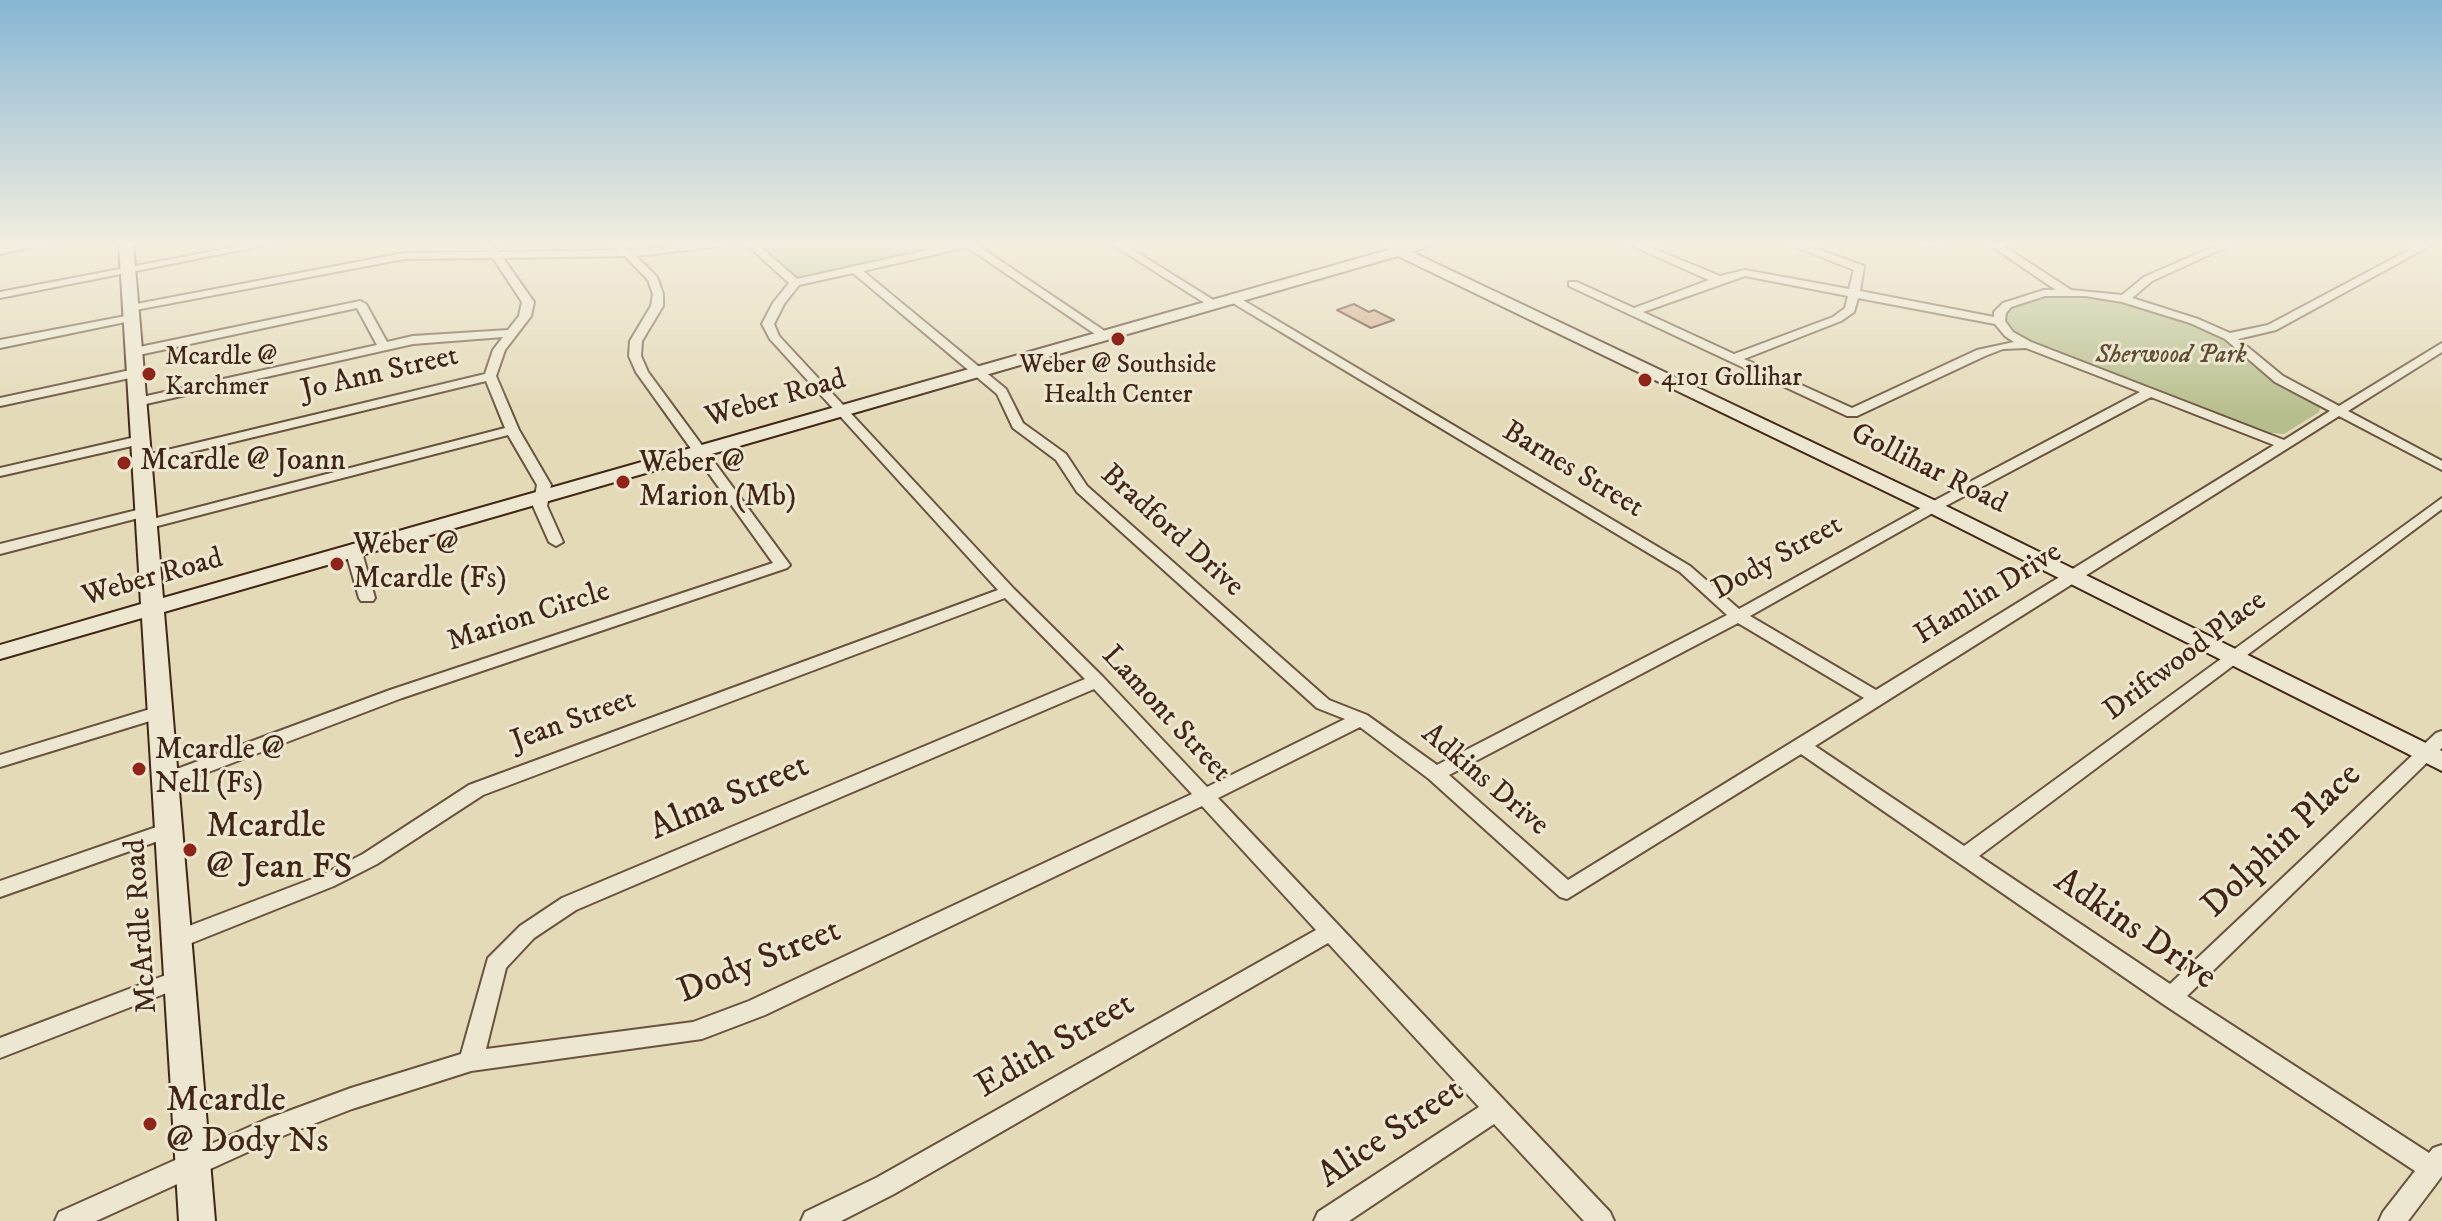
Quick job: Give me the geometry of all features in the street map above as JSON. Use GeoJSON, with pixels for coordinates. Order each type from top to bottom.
{"type":"FeatureCollection","features":[{"type":"Feature","properties":{"kind":"main road","name":"McArdle Road"},"geometry":{"type":"LineString","coordinates":[[130,300],[197,1221]]}},
{"type":"Feature","properties":{"kind":"main road","name":"Weber Road"},"geometry":{"type":"LineString","coordinates":[[0,652],[1224,300]]}},
{"type":"Feature","properties":{"kind":"main road","name":"Gollihar Road"},"geometry":{"type":"LineString","coordinates":[[1501,300],[2436,751]]}},
{"type":"Feature","properties":{"kind":"street"},"geometry":{"type":"LineString","coordinates":[[0,344],[189,300]]}},
{"type":"Feature","properties":{"kind":"street"},"geometry":{"type":"LineString","coordinates":[[527,300],[525,316],[499,350],[490,376],[512,430],[544,485],[540,506],[556,542]]}},
{"type":"Feature","properties":{"kind":"street"},"geometry":{"type":"LineString","coordinates":[[658,300],[636,341],[635,356],[642,372],[699,451]]}},
{"type":"Feature","properties":{"kind":"street","name":"Lamont Street"},"geometry":{"type":"LineString","coordinates":[[781,300],[768,324],[774,337],[839,411],[1008,592],[1097,681],[1601,1221]]}},
{"type":"Feature","properties":{"kind":"street","name":"Bradford Drive"},"geometry":{"type":"LineString","coordinates":[[891,300],[1002,392],[1018,425],[1061,457],[1082,489],[1323,704],[1361,719]]}},
{"type":"Feature","properties":{"kind":"street"},"geometry":{"type":"LineString","coordinates":[[1053,300],[1105,336]]}},
{"type":"Feature","properties":{"kind":"street"},"geometry":{"type":"LineString","coordinates":[[1207,300],[1212,303]]}},
{"type":"Feature","properties":{"kind":"street","name":"Barnes Street"},"geometry":{"type":"LineString","coordinates":[[1235,300],[1685,569],[1738,616],[1878,699]]}},
{"type":"Feature","properties":{"kind":"street"},"geometry":{"type":"LineString","coordinates":[[1610,300],[1852,413],[1981,353],[2002,346],[2027,344]]}},
{"type":"Feature","properties":{"kind":"street"},"geometry":{"type":"LineString","coordinates":[[1636,311],[1666,300]]}},
{"type":"Feature","properties":{"kind":"street"},"geometry":{"type":"LineString","coordinates":[[1737,357],[1837,319],[1850,310],[1851,300]]}},
{"type":"Feature","properties":{"kind":"street"},"geometry":{"type":"LineString","coordinates":[[1889,300],[1999,321],[2009,334],[2027,344],[2283,444]]}},
{"type":"Feature","properties":{"kind":"street"},"geometry":{"type":"LineString","coordinates":[[1999,321],[2000,312],[2016,300]]}},
{"type":"Feature","properties":{"kind":"street"},"geometry":{"type":"LineString","coordinates":[[2127,300],[2194,321],[2229,337],[2279,379],[2442,466]]}},
{"type":"Feature","properties":{"kind":"street"},"geometry":{"type":"LineString","coordinates":[[2229,337],[2272,328],[2324,300]]}},
{"type":"Feature","properties":{"kind":"street"},"geometry":{"type":"LineString","coordinates":[[0,402],[134,363],[360,304],[383,345]]}},
{"type":"Feature","properties":{"kind":"street"},"geometry":{"type":"LineString","coordinates":[[137,402],[383,345],[435,337],[514,333]]}},
{"type":"Feature","properties":{"kind":"street","name":"Hamlin Drive"},"geometry":{"type":"LineString","coordinates":[[1567,891],[2442,347]]}},
{"type":"Feature","properties":{"kind":"street","name":"Jo Ann Street"},"geometry":{"type":"LineString","coordinates":[[0,472],[141,450],[490,376]]}},
{"type":"Feature","properties":{"kind":"street","name":"Dody Street"},"geometry":{"type":"LineString","coordinates":[[1436,774],[1738,616],[1933,507],[2148,393]]}},
{"type":"Feature","properties":{"kind":"street"},"geometry":{"type":"LineString","coordinates":[[0,549],[146,519],[512,430]]}},
{"type":"Feature","properties":{"kind":"street","name":"Marion Circle"},"geometry":{"type":"LineString","coordinates":[[165,781],[396,694],[782,565],[699,451]]}},
{"type":"Feature","properties":{"kind":"street","name":"Driftwood Place"},"geometry":{"type":"LineString","coordinates":[[1963,857],[2442,502]]}},
{"type":"Feature","properties":{"kind":"street"},"geometry":{"type":"LineString","coordinates":[[353,549],[367,598]]}},
{"type":"Feature","properties":{"kind":"street","name":"Jean Street"},"geometry":{"type":"LineString","coordinates":[[176,940],[327,881],[370,859],[476,790],[1008,592]]}},
{"type":"Feature","properties":{"kind":"street","name":"Alma Street"},"geometry":{"type":"LineString","coordinates":[[471,1061],[496,964],[527,932],[569,904],[1097,681]]}},
{"type":"Feature","properties":{"kind":"street"},"geometry":{"type":"LineString","coordinates":[[0,761],[160,712]]}},
{"type":"Feature","properties":{"kind":"street","name":"Dody Street"},"geometry":{"type":"LineString","coordinates":[[68,1221],[276,1127],[336,1104],[471,1061],[694,1032],[814,982],[1361,719]]}},
{"type":"Feature","properties":{"kind":"street","name":"Adkins Drive"},"geometry":{"type":"LineString","coordinates":[[1361,719],[1436,774],[1567,891]]}},
{"type":"Feature","properties":{"kind":"street","name":"Adkins Drive"},"geometry":{"type":"LineString","coordinates":[[1802,746],[2171,997],[2436,1162]]}},
{"type":"Feature","properties":{"kind":"street","name":"Dolphin Place"},"geometry":{"type":"LineString","coordinates":[[2171,997],[2436,751]]}},
{"type":"Feature","properties":{"kind":"street"},"geometry":{"type":"LineString","coordinates":[[0,889],[168,830]]}},
{"type":"Feature","properties":{"kind":"street","name":"Edith Street"},"geometry":{"type":"LineString","coordinates":[[814,1221],[885,1186],[1332,931]]}},
{"type":"Feature","properties":{"kind":"street"},"geometry":{"type":"LineString","coordinates":[[0,1048],[179,979]]}},
{"type":"Feature","properties":{"kind":"street","name":"Alice Street"},"geometry":{"type":"LineString","coordinates":[[1327,1221],[1496,1109]]}},
{"type":"Feature","properties":{"kind":"street"},"geometry":{"type":"LineString","coordinates":[[2392,1221],[2436,1162]]}},
{"type":"Feature","properties":{"kind":"green space","name":"Sherwood Park"},"geometry":{"type":"Polygon","coordinates":[[[2034,300],[2116,300],[2187,322],[2218,336],[2253,366],[2315,404],[2320,408],[2319,412],[2284,434],[2260,432],[2055,354],[2019,336],[2007,320],[2007,313],[2034,300]]]}},
{"type":"Feature","properties":{"kind":"building"},"geometry":{"type":"Polygon","coordinates":[[[1354,304],[1394,320],[1371,328],[1337,310],[1354,304]]]}},
{"type":"Feature","properties":{"kind":"place","name":"Weber @ Southside Health Center"},"geometry":{"type":"Point","coordinates":[1118,339]}},
{"type":"Feature","properties":{"kind":"place","name":"Mcardle @ Karchmer"},"geometry":{"type":"Point","coordinates":[149,374]}},
{"type":"Feature","properties":{"kind":"place","name":"4101 Gollihar"},"geometry":{"type":"Point","coordinates":[1645,380]}},
{"type":"Feature","properties":{"kind":"place","name":"Mcardle @ Joann"},"geometry":{"type":"Point","coordinates":[124,463]}},
{"type":"Feature","properties":{"kind":"place","name":"Weber @ Marion (Mb)"},"geometry":{"type":"Point","coordinates":[623,482]}},
{"type":"Feature","properties":{"kind":"place","name":"Weber @ Mcardle (Fs)"},"geometry":{"type":"Point","coordinates":[337,564]}},
{"type":"Feature","properties":{"kind":"place","name":"Mcardle @ Nell (Fs)"},"geometry":{"type":"Point","coordinates":[139,769]}},
{"type":"Feature","properties":{"kind":"place","name":"Mcardle @ Jean FS"},"geometry":{"type":"Point","coordinates":[190,850]}},
{"type":"Feature","properties":{"kind":"place","name":"Mcardle @ Dody Ns"},"geometry":{"type":"Point","coordinates":[150,1124]}}]}
